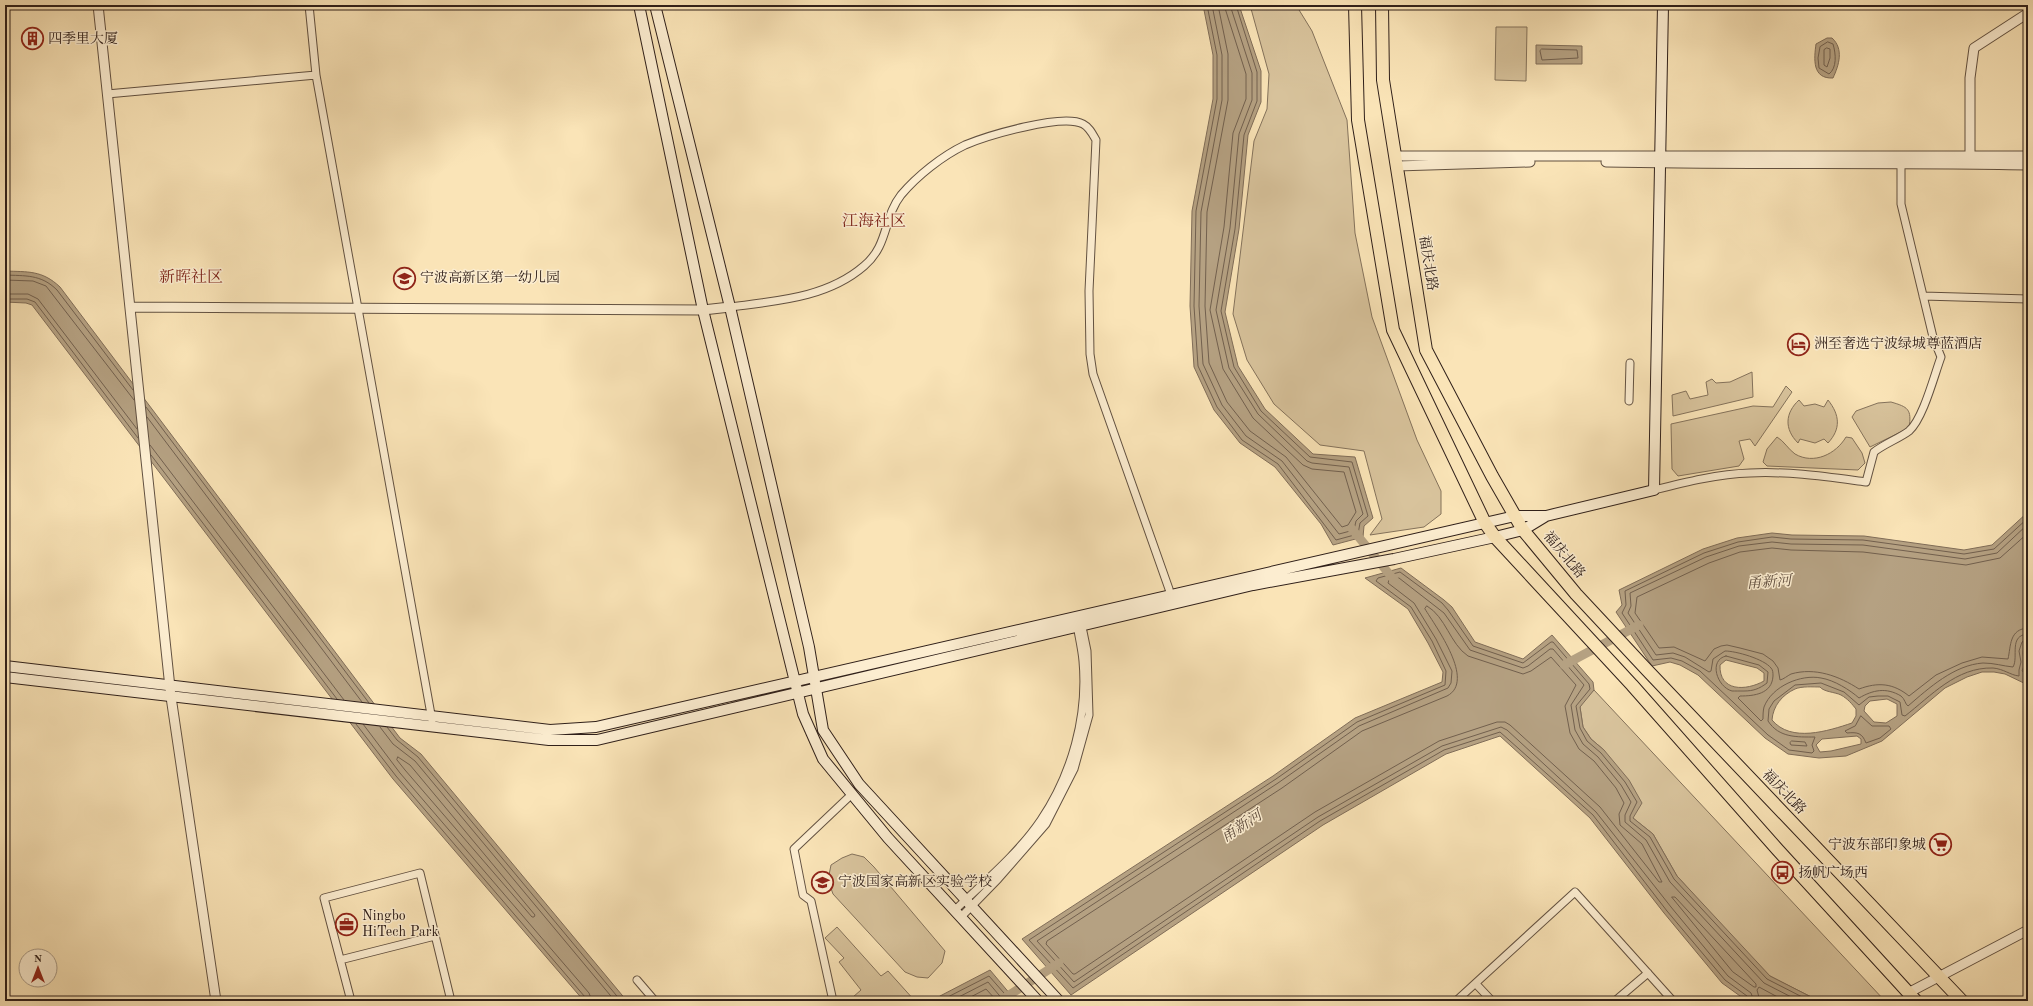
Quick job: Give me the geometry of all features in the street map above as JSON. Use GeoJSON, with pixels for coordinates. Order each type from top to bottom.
{"type":"FeatureCollection","features":[{"type":"Feature","properties":{"kind":"main road"},"geometry":{"type":"LineString","coordinates":[[639,5],[703,310],[803,714],[823,759],[888,838],[1038,1001]]}},
{"type":"Feature","properties":{"kind":"main road"},"geometry":{"type":"LineString","coordinates":[[655,5],[730,307],[809,648],[823,730],[859,784],[1058,1001]]}},
{"type":"Feature","properties":{"kind":"main road"},"geometry":{"type":"LineString","coordinates":[[1354,5],[1358,120],[1394,330],[1485,523],[1495,537],[1632,685],[1776,849],[1912,997]]}},
{"type":"Feature","properties":{"kind":"main road","name":"福庆北路"},"geometry":{"type":"LineString","coordinates":[[1382,5],[1384,80],[1426,350],[1492,476],[1523,530],[1576,594],[1940,976],[1962,1001]]}},
{"type":"Feature","properties":{"kind":"main road"},"geometry":{"type":"LineString","coordinates":[[5,677],[549,740],[597,740],[816,689],[1350,554],[1515,516],[1546,516],[1654,490],[1661,159],[1662,5]]}},
{"type":"Feature","properties":{"kind":"main road"},"geometry":{"type":"LineString","coordinates":[[1171,600],[1359,566],[1495,537],[1523,530],[1546,516]]}},
{"type":"Feature","properties":{"kind":"main road"},"geometry":{"type":"LineString","coordinates":[[5,666],[550,730],[596,727],[814,677],[1078,622]]}},
{"type":"Feature","properties":{"kind":"street"},"geometry":{"type":"LineString","coordinates":[[98,5],[170,685],[216,1001]]}},
{"type":"Feature","properties":{"kind":"street"},"geometry":{"type":"LineString","coordinates":[[309,5],[316,74],[433,727]]}},
{"type":"Feature","properties":{"kind":"street"},"geometry":{"type":"LineString","coordinates":[[1970,155],[1970,78],[1974,48],[2028,13]]}},
{"type":"Feature","properties":{"kind":"street"},"geometry":{"type":"LineString","coordinates":[[107,94],[316,74]]}},
{"type":"Feature","properties":{"kind":"street"},"geometry":{"type":"LineString","coordinates":[[130,307],[703,310],[801,298],[818,292],[849,276],[864,266],[880,249],[892,208],[901,195],[943,158],[965,146],[1001,133],[1036,125],[1068,121],[1082,123],[1090,130],[1096,140],[1088,331],[1093,374],[1171,600]]}},
{"type":"Feature","properties":{"kind":"street"},"geometry":{"type":"LineString","coordinates":[[1901,159],[1970,155],[2028,156]]}},
{"type":"Feature","properties":{"kind":"street"},"geometry":{"type":"LineString","coordinates":[[1396,161],[1901,159],[2028,164]]}},
{"type":"Feature","properties":{"kind":"street"},"geometry":{"type":"LineString","coordinates":[[1654,490],[1711,477],[1751,473],[1819,476],[1866,482],[1874,452],[1887,442],[1908,432],[1917,422],[1941,357],[1933,337],[1901,204],[1901,159]]}},
{"type":"Feature","properties":{"kind":"street"},"geometry":{"type":"LineString","coordinates":[[1923,296],[2028,299]]}},
{"type":"Feature","properties":{"kind":"street"},"geometry":{"type":"LineString","coordinates":[[1629,401],[1630,363]]}},
{"type":"Feature","properties":{"kind":"street"},"geometry":{"type":"LineString","coordinates":[[958,914],[1013,854],[1041,820],[1066,772],[1082,720],[1083,661],[1078,622]]}},
{"type":"Feature","properties":{"kind":"street"},"geometry":{"type":"LineString","coordinates":[[833,1001],[811,900],[803,895],[794,849],[852,794]]}},
{"type":"Feature","properties":{"kind":"street"},"geometry":{"type":"LineString","coordinates":[[350,1001],[324,898],[420,873],[451,1001]]}},
{"type":"Feature","properties":{"kind":"street"},"geometry":{"type":"LineString","coordinates":[[1456,1001],[1576,892],[1673,1001]]}},
{"type":"Feature","properties":{"kind":"street"},"geometry":{"type":"LineString","coordinates":[[1912,997],[1940,976],[2028,930]]}},
{"type":"Feature","properties":{"kind":"street"},"geometry":{"type":"LineString","coordinates":[[340,960],[435,936]]}},
{"type":"Feature","properties":{"kind":"street"},"geometry":{"type":"LineString","coordinates":[[1615,1001],[1648,973]]}},
{"type":"Feature","properties":{"kind":"street"},"geometry":{"type":"LineString","coordinates":[[637,980],[655,1001]]}},
{"type":"Feature","properties":{"kind":"street"},"geometry":{"type":"LineString","coordinates":[[1476,984],[1492,1001]]}},
{"type":"Feature","properties":{"kind":"shaded area"},"geometry":{"type":"Polygon","coordinates":[[[1250,5],[1296,5],[1312,31],[1347,120],[1355,233],[1372,317],[1417,440],[1441,491],[1441,514],[1424,527],[1370,535],[1382,519],[1364,451],[1320,445],[1274,404],[1247,360],[1233,314],[1254,141],[1267,109],[1269,74],[1250,5]]]}},
{"type":"Feature","properties":{"kind":"shaded area"},"geometry":{"type":"Polygon","coordinates":[[[1496,27],[1527,27],[1526,81],[1495,80],[1496,27]]]}},
{"type":"Feature","properties":{"kind":"shaded area"},"geometry":{"type":"Polygon","coordinates":[[[1752,372],[1753,397],[1673,416],[1672,395],[1686,391],[1690,399],[1708,395],[1706,382],[1712,379],[1716,383],[1730,382],[1752,372]]]}},
{"type":"Feature","properties":{"kind":"shaded area"},"geometry":{"type":"Polygon","coordinates":[[[1786,386],[1792,392],[1755,446],[1750,439],[1739,441],[1744,459],[1739,466],[1678,476],[1672,469],[1671,424],[1753,406],[1773,407],[1786,386]]]}},
{"type":"Feature","properties":{"kind":"shaded area"},"geometry":{"type":"Polygon","coordinates":[[[1799,400],[1804,406],[1815,404],[1824,407],[1828,400],[1837,417],[1837,427],[1828,443],[1824,439],[1815,443],[1800,439],[1798,443],[1793,438],[1788,427],[1788,421],[1791,410],[1799,400]]]}},
{"type":"Feature","properties":{"kind":"shaded area"},"geometry":{"type":"Polygon","coordinates":[[[1891,402],[1905,407],[1908,410],[1910,417],[1909,428],[1870,447],[1852,417],[1856,411],[1878,403],[1891,402]]]}},
{"type":"Feature","properties":{"kind":"shaded area"},"geometry":{"type":"Polygon","coordinates":[[[1777,437],[1795,454],[1810,458],[1824,456],[1842,443],[1846,437],[1852,438],[1862,453],[1865,463],[1858,470],[1767,466],[1763,462],[1767,449],[1777,437]]]}},
{"type":"Feature","properties":{"kind":"shaded area"},"geometry":{"type":"Polygon","coordinates":[[[1594,690],[1885,1001],[1819,1001],[1770,976],[1746,953],[1677,876],[1653,834],[1633,818],[1604,750],[1591,739],[1583,727],[1580,707],[1585,698],[1594,690]]]}},
{"type":"Feature","properties":{"kind":"shaded area"},"geometry":{"type":"Polygon","coordinates":[[[852,854],[864,857],[874,867],[945,951],[942,963],[928,978],[917,977],[905,972],[833,894],[828,880],[831,865],[852,854]]]}},
{"type":"Feature","properties":{"kind":"shaded area"},"geometry":{"type":"Polygon","coordinates":[[[837,927],[881,976],[888,971],[915,1001],[857,1001],[853,997],[861,990],[839,962],[844,958],[825,938],[837,927]]]}},
{"type":"Feature","properties":{"kind":"water"},"geometry":{"type":"Polygon","coordinates":[[[1203,5],[1239,5],[1261,71],[1261,102],[1248,135],[1239,229],[1225,312],[1238,366],[1265,409],[1313,454],[1355,457],[1373,518],[1364,526],[1363,537],[1333,545],[1321,524],[1275,467],[1240,443],[1214,410],[1194,367],[1190,306],[1192,211],[1213,99],[1213,55],[1203,5]]]}},
{"type":"Feature","properties":{"kind":"water"},"geometry":{"type":"Polygon","coordinates":[[[1827,38],[1832,38],[1836,42],[1839,52],[1837,68],[1833,78],[1821,75],[1818,72],[1815,62],[1816,44],[1827,38]]]}},
{"type":"Feature","properties":{"kind":"water"},"geometry":{"type":"Polygon","coordinates":[[[1536,45],[1582,46],[1582,64],[1536,64],[1536,45]]]}},
{"type":"Feature","properties":{"kind":"water"},"geometry":{"type":"Polygon","coordinates":[[[5,271],[28,272],[41,275],[47,277],[60,287],[400,738],[421,754],[627,1001],[584,1001],[393,779],[32,305],[26,303],[5,302],[5,271]]]}},
{"type":"Feature","properties":{"kind":"water"},"geometry":{"type":"Polygon","coordinates":[[[2028,512],[2028,641],[2023,651],[2024,659],[2026,661],[2022,671],[2028,674],[2028,685],[2005,674],[1994,672],[1982,672],[1967,677],[1945,688],[1882,741],[1846,756],[1819,758],[1788,754],[1765,738],[1698,675],[1680,665],[1670,662],[1652,666],[1616,612],[1622,605],[1619,590],[1703,549],[1737,538],[1772,533],[1792,535],[1864,536],[1964,550],[1992,545],[2028,512]],[[1726,660],[1720,665],[1721,674],[1729,685],[1735,687],[1749,687],[1764,681],[1764,673],[1757,668],[1726,660]],[[1804,687],[1790,691],[1776,706],[1772,720],[1780,727],[1799,733],[1810,733],[1821,732],[1852,723],[1856,716],[1856,709],[1846,698],[1824,690],[1820,687],[1804,687]],[[1887,699],[1870,701],[1865,706],[1864,711],[1874,722],[1886,723],[1897,716],[1897,704],[1887,699]],[[1857,736],[1822,739],[1816,745],[1820,752],[1861,744],[1861,739],[1857,736]]]}},
{"type":"Feature","properties":{"kind":"water"},"geometry":{"type":"Polygon","coordinates":[[[1401,568],[1452,607],[1475,642],[1523,659],[1552,635],[1593,682],[1594,690],[1580,707],[1583,727],[1591,739],[1604,750],[1629,780],[1642,803],[1633,818],[1653,834],[1677,876],[1770,976],[1819,1001],[1747,1001],[1722,983],[1664,913],[1590,818],[1500,736],[1446,754],[1323,825],[1071,995],[1022,939],[1273,776],[1355,718],[1442,682],[1443,672],[1408,609],[1365,578],[1401,568]]]}},
{"type":"Feature","properties":{"kind":"water"},"geometry":{"type":"Polygon","coordinates":[[[990,970],[1016,1001],[933,1001],[940,996],[990,970]]]}},
{"type":"Feature","properties":{"kind":"waterway"},"geometry":{"type":"LineString","coordinates":[[1352,529],[1395,581]]}},
{"type":"Feature","properties":{"kind":"waterway","name":"甬新河"},"geometry":{"type":"LineString","coordinates":[[1564,665],[1639,625]]}},
{"type":"Feature","properties":{"kind":"waterway","name":"甬新河"},"geometry":{"type":"LineString","coordinates":[[1000,1001],[1059,963]]}},
{"type":"Feature","properties":{"kind":"place","name":"四季里大厦"},"geometry":{"type":"Point","coordinates":[32,39]}},
{"type":"Feature","properties":{"kind":"place","name":"宁波高新区第一幼儿园"},"geometry":{"type":"Point","coordinates":[404,278]}},
{"type":"Feature","properties":{"kind":"place","name":"洲至奢选宁波绿城尊蓝酒店"},"geometry":{"type":"Point","coordinates":[1799,344]}},
{"type":"Feature","properties":{"kind":"place","name":"宁波东部印象城"},"geometry":{"type":"Point","coordinates":[1941,845]}},
{"type":"Feature","properties":{"kind":"place","name":"扬帆广场西"},"geometry":{"type":"Point","coordinates":[1782,873]}},
{"type":"Feature","properties":{"kind":"place","name":"宁波国家高新区实验学校"},"geometry":{"type":"Point","coordinates":[822,882]}},
{"type":"Feature","properties":{"kind":"place","name":"Ningbo HiTech Park"},"geometry":{"type":"Point","coordinates":[346,924]}},
{"type":"Feature","properties":{"kind":"district","name":"江海社区"},"geometry":{"type":"Point","coordinates":[874,222]}},
{"type":"Feature","properties":{"kind":"district","name":"新晖社区"},"geometry":{"type":"Point","coordinates":[191,278]}}]}
